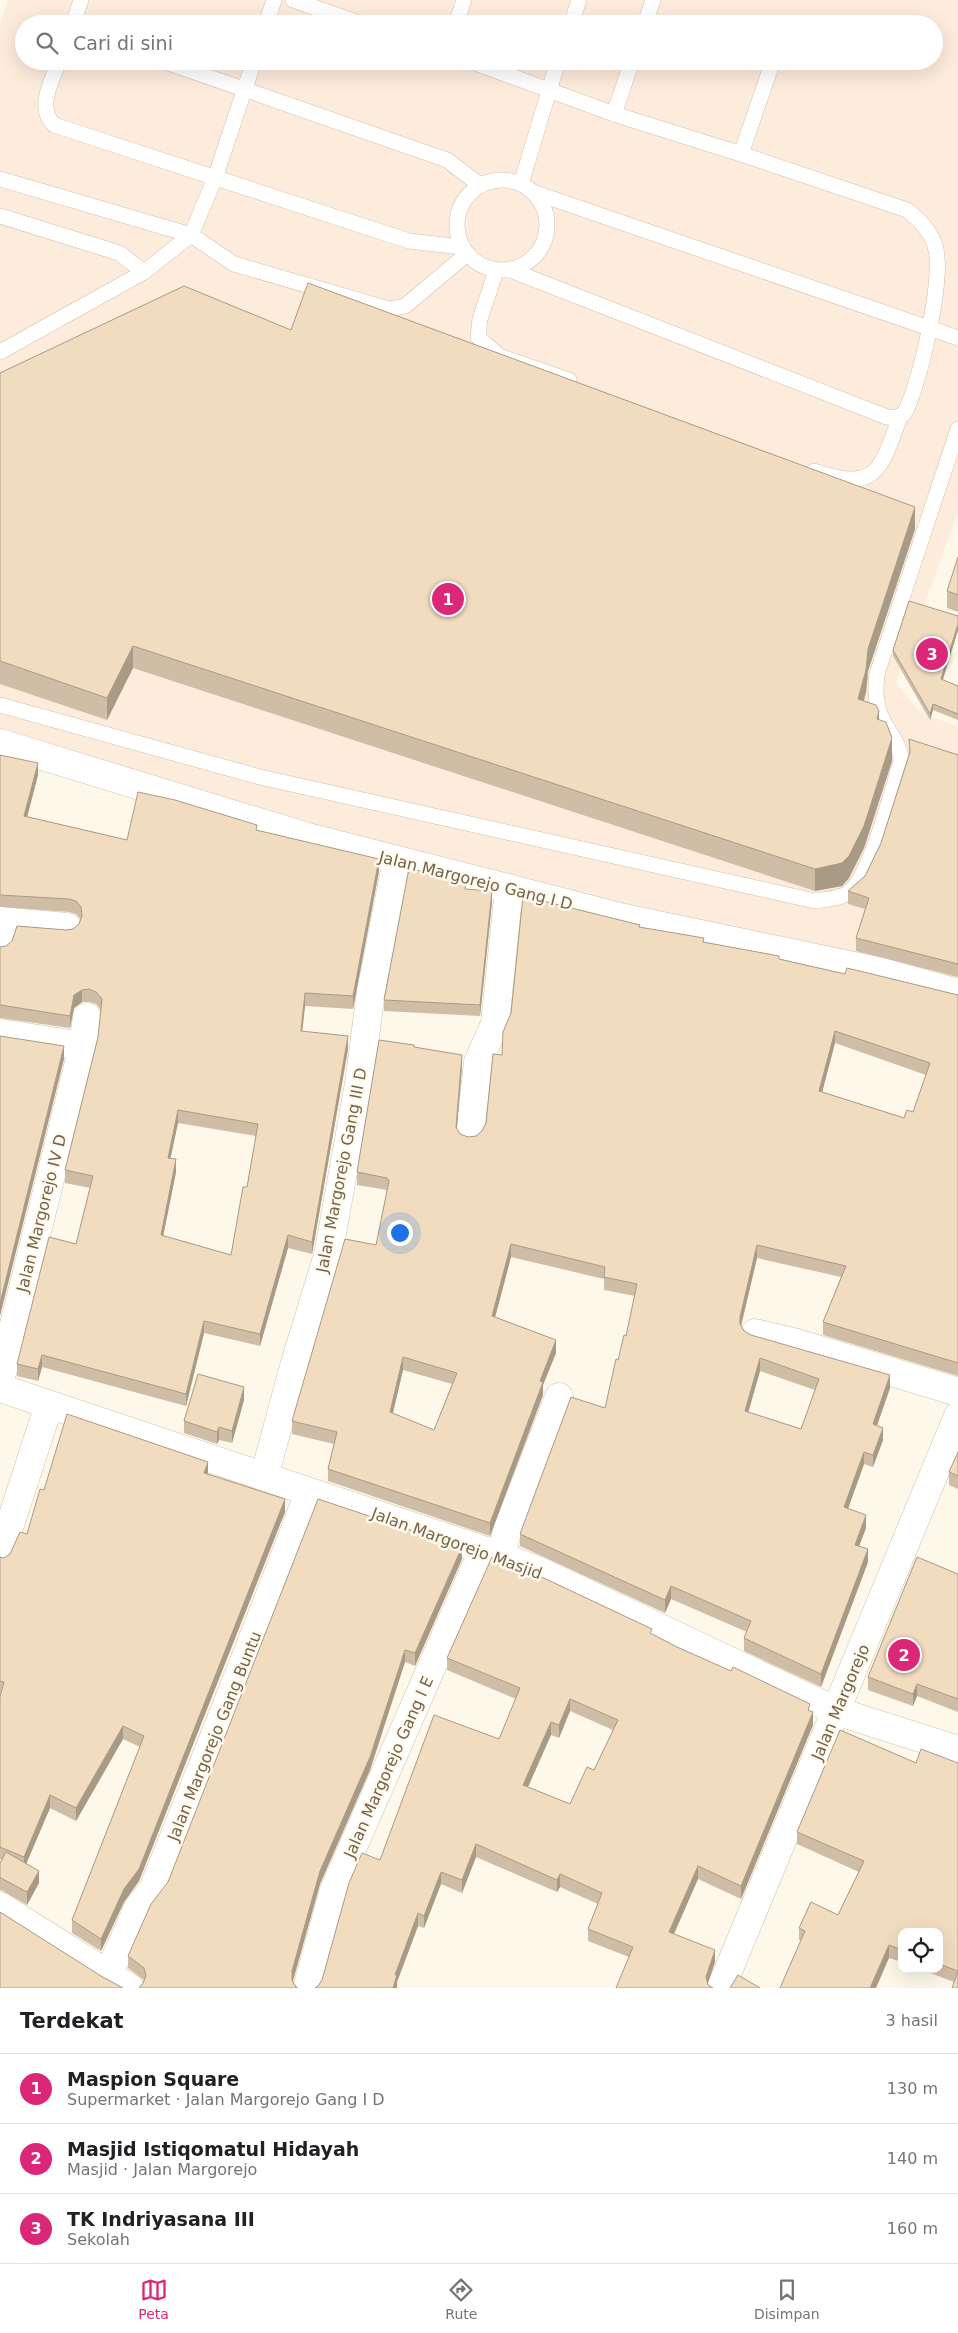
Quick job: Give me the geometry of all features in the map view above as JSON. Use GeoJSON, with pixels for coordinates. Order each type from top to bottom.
{"type":"FeatureCollection","features":[{"type":"Feature","properties":{"kind":"street","name":"Jalan Margorejo Gang I D"},"geometry":{"type":"LineString","coordinates":[[0,743],[304,836],[624,918],[882,972],[958,993]]}},
{"type":"Feature","properties":{"kind":"street","name":"Jalan Margorejo Gang III D"},"geometry":{"type":"LineString","coordinates":[[264,1477],[294,1363],[328,1256],[359,1084],[371,991],[397,860]]}},
{"type":"Feature","properties":{"kind":"street"},"geometry":{"type":"LineString","coordinates":[[470,1134],[478,1062],[494,1024],[509,888]]}},
{"type":"Feature","properties":{"kind":"street"},"geometry":{"type":"LineString","coordinates":[[1,929],[67,927]]}},
{"type":"Feature","properties":{"kind":"street","name":"Jalan Margorejo IV D"},"geometry":{"type":"LineString","coordinates":[[0,1381],[83,1046],[87,1017]]}},
{"type":"Feature","properties":{"kind":"street"},"geometry":{"type":"LineString","coordinates":[[0,1033],[83,1046]]}},
{"type":"Feature","properties":{"kind":"street"},"geometry":{"type":"LineString","coordinates":[[755,1333],[792,1342],[958,1392]]}},
{"type":"Feature","properties":{"kind":"street","name":"Jalan Margorejo Masjid"},"geometry":{"type":"LineString","coordinates":[[0,1388],[492,1553],[537,1570],[836,1711],[958,1750]]}},
{"type":"Feature","properties":{"kind":"street","name":"Jalan Margorejo Gang I E"},"geometry":{"type":"LineString","coordinates":[[307,1988],[334,1890],[492,1553],[508,1528],[559,1397]]}},
{"type":"Feature","properties":{"kind":"street"},"geometry":{"type":"LineString","coordinates":[[0,1555],[49,1405]]}},
{"type":"Feature","properties":{"kind":"street","name":"Jalan Margorejo"},"geometry":{"type":"LineString","coordinates":[[720,1988],[958,1416]]}},
{"type":"Feature","properties":{"kind":"street","name":"Jalan Margorejo Gang Buntu"},"geometry":{"type":"LineString","coordinates":[[119,1982],[138,1908],[153,1889],[234,1682],[268,1603],[309,1492]]}},
{"type":"Feature","properties":{"kind":"street"},"geometry":{"type":"LineString","coordinates":[[0,1906],[119,1982]]}},
{"type":"Feature","properties":{"kind":"lane"},"geometry":{"type":"LineString","coordinates":[[76,15],[81,0]]}},
{"type":"Feature","properties":{"kind":"lane"},"geometry":{"type":"LineString","coordinates":[[269,15],[274,0]]}},
{"type":"Feature","properties":{"kind":"lane"},"geometry":{"type":"LineString","coordinates":[[293,0],[336,15]]}},
{"type":"Feature","properties":{"kind":"lane"},"geometry":{"type":"LineString","coordinates":[[459,15],[464,0]]}},
{"type":"Feature","properties":{"kind":"lane"},"geometry":{"type":"LineString","coordinates":[[574,15],[579,0]]}},
{"type":"Feature","properties":{"kind":"lane"},"geometry":{"type":"LineString","coordinates":[[648,15],[653,0]]}},
{"type":"Feature","properties":{"kind":"lane"},"geometry":{"type":"LineString","coordinates":[[56,70],[45,102],[46,115],[54,125],[410,241],[464,251]]}},
{"type":"Feature","properties":{"kind":"lane"},"geometry":{"type":"LineString","coordinates":[[189,70],[447,160],[480,185]]}},
{"type":"Feature","properties":{"kind":"lane"},"geometry":{"type":"LineString","coordinates":[[0,352],[144,272],[191,235],[215,178],[251,70]]}},
{"type":"Feature","properties":{"kind":"lane"},"geometry":{"type":"LineString","coordinates":[[495,70],[614,114],[741,154],[907,210],[919,219],[929,233],[936,248],[938,267],[930,330],[907,409],[900,417],[884,460],[874,474],[858,480],[828,475],[801,466]]}},
{"type":"Feature","properties":{"kind":"lane"},"geometry":{"type":"LineString","coordinates":[[527,188],[555,70]]}},
{"type":"Feature","properties":{"kind":"lane"},"geometry":{"type":"LineString","coordinates":[[614,114],[629,70]]}},
{"type":"Feature","properties":{"kind":"lane"},"geometry":{"type":"LineString","coordinates":[[741,154],[770,70]]}},
{"type":"Feature","properties":{"kind":"lane"},"geometry":{"type":"LineString","coordinates":[[0,179],[191,235],[234,264],[389,309],[405,306],[464,251]]}},
{"type":"Feature","properties":{"kind":"lane"},"geometry":{"type":"LineString","coordinates":[[900,417],[887,417],[503,271],[482,267],[464,251],[456,234],[456,220],[460,206],[468,194],[480,185],[493,180],[508,180],[930,330],[958,338]]}},
{"type":"Feature","properties":{"kind":"lane"},"geometry":{"type":"LineString","coordinates":[[503,271],[524,266],[535,257],[543,245],[547,231],[547,217],[542,204],[527,188]]}},
{"type":"Feature","properties":{"kind":"lane"},"geometry":{"type":"LineString","coordinates":[[0,216],[119,253],[144,272]]}},
{"type":"Feature","properties":{"kind":"lane"},"geometry":{"type":"LineString","coordinates":[[503,271],[480,319],[478,338],[499,356],[587,387]]}},
{"type":"Feature","properties":{"kind":"lane"},"geometry":{"type":"LineString","coordinates":[[0,705],[260,777],[815,901],[832,899],[847,893],[856,884],[867,865],[901,762],[898,747],[881,717],[877,705],[875,688],[877,674],[958,429]]}},
{"type":"Feature","properties":{"kind":"shaded area"},"geometry":{"type":"Polygon","coordinates":[[[8,0],[958,0],[958,512],[896,683],[920,712],[958,727],[958,1005],[0,747],[0,25],[8,0]]]}},
{"type":"Feature","properties":{"kind":"building"},"geometry":{"type":"Polygon","coordinates":[[[308,283],[915,507],[868,649],[866,670],[858,699],[876,705],[879,711],[877,719],[886,722],[892,738],[864,826],[849,856],[842,863],[815,869],[133,646],[107,698],[0,661],[0,373],[184,286],[291,330],[308,283]]]}},
{"type":"Feature","properties":{"kind":"building"},"geometry":{"type":"Polygon","coordinates":[[[958,557],[958,595],[947,591],[958,557]]]}},
{"type":"Feature","properties":{"kind":"building"},"geometry":{"type":"Polygon","coordinates":[[[909,601],[958,616],[958,624],[941,679],[958,686],[958,714],[933,704],[930,714],[893,650],[909,601]]]}},
{"type":"Feature","properties":{"kind":"building"},"geometry":{"type":"Polygon","coordinates":[[[909,739],[958,755],[958,964],[856,938],[869,898],[848,891],[865,876],[881,843],[910,752],[909,739]]]}},
{"type":"Feature","properties":{"kind":"building"},"geometry":{"type":"Polygon","coordinates":[[[0,755],[38,763],[24,816],[127,840],[138,792],[175,800],[257,825],[256,830],[379,859],[353,996],[305,993],[301,1031],[348,1036],[312,1242],[288,1235],[260,1334],[204,1321],[186,1394],[42,1355],[38,1369],[17,1364],[49,1237],[76,1244],[93,1176],[65,1170],[98,1037],[102,999],[96,992],[89,989],[82,990],[74,995],[70,1016],[0,1005],[0,947],[6,946],[12,941],[17,926],[73,929],[79,924],[82,916],[81,907],[76,901],[69,899],[0,895],[0,755]],[[178,1110],[168,1158],[176,1159],[161,1235],[231,1255],[243,1187],[247,1187],[258,1124],[178,1110]]]}},
{"type":"Feature","properties":{"kind":"building"},"geometry":{"type":"Polygon","coordinates":[[[409,868],[466,883],[465,889],[492,891],[480,1005],[384,1000],[409,868]]]}},
{"type":"Feature","properties":{"kind":"building"},"geometry":{"type":"Polygon","coordinates":[[[523,896],[640,925],[639,927],[704,938],[703,942],[779,956],[779,959],[845,974],[847,968],[958,995],[958,1363],[823,1322],[846,1266],[757,1245],[740,1317],[740,1324],[744,1331],[751,1335],[890,1375],[873,1424],[883,1428],[873,1455],[864,1452],[844,1507],[866,1515],[855,1545],[868,1549],[821,1674],[744,1638],[751,1621],[671,1586],[665,1600],[520,1534],[571,1397],[605,1408],[616,1359],[618,1360],[624,1335],[626,1336],[637,1284],[604,1277],[605,1267],[511,1244],[492,1316],[556,1340],[540,1381],[543,1382],[490,1523],[328,1469],[337,1432],[292,1421],[345,1239],[376,1245],[389,1181],[387,1178],[357,1172],[379,1040],[462,1055],[456,1127],[460,1134],[468,1137],[476,1136],[482,1131],[486,1123],[493,1054],[502,1055],[503,1032],[511,1013],[523,896]],[[835,1031],[819,1091],[904,1118],[907,1110],[913,1112],[930,1063],[835,1031]],[[403,1357],[390,1412],[434,1430],[457,1373],[403,1357]],[[760,1358],[745,1411],[801,1429],[819,1379],[760,1358]]]}},
{"type":"Feature","properties":{"kind":"building"},"geometry":{"type":"Polygon","coordinates":[[[0,1036],[64,1046],[0,1303],[0,1036]]]}},
{"type":"Feature","properties":{"kind":"building"},"geometry":{"type":"Polygon","coordinates":[[[198,1374],[244,1387],[232,1431],[219,1427],[217,1432],[184,1421],[198,1374]]]}},
{"type":"Feature","properties":{"kind":"building"},"geometry":{"type":"Polygon","coordinates":[[[67,1414],[208,1462],[204,1473],[285,1499],[139,1869],[124,1889],[101,1939],[72,1920],[144,1736],[123,1726],[76,1808],[50,1795],[24,1857],[0,1847],[0,1697],[4,1682],[0,1681],[0,1557],[4,1558],[10,1554],[20,1532],[27,1534],[40,1489],[44,1490],[67,1414]]]}},
{"type":"Feature","properties":{"kind":"building"},"geometry":{"type":"Polygon","coordinates":[[[958,1452],[958,1476],[949,1472],[958,1452]]]}},
{"type":"Feature","properties":{"kind":"building"},"geometry":{"type":"Polygon","coordinates":[[[318,1499],[462,1547],[415,1653],[405,1650],[370,1757],[320,1871],[292,1971],[292,1980],[298,1988],[139,1988],[146,1976],[144,1968],[128,1956],[151,1904],[168,1882],[318,1499]]]}},
{"type":"Feature","properties":{"kind":"building"},"geometry":{"type":"Polygon","coordinates":[[[492,1557],[531,1572],[652,1629],[650,1633],[677,1647],[731,1671],[733,1667],[810,1704],[808,1710],[813,1712],[741,1886],[698,1866],[669,1932],[715,1950],[706,1977],[708,1985],[713,1988],[616,1988],[633,1947],[588,1929],[602,1893],[560,1874],[557,1880],[476,1844],[462,1880],[441,1872],[424,1916],[418,1913],[395,1975],[397,1975],[393,1988],[315,1988],[322,1980],[349,1883],[362,1853],[380,1860],[434,1715],[499,1739],[520,1688],[447,1658],[492,1557]],[[570,1699],[559,1725],[551,1722],[523,1785],[570,1804],[587,1767],[594,1770],[618,1720],[570,1699]]]}},
{"type":"Feature","properties":{"kind":"building"},"geometry":{"type":"Polygon","coordinates":[[[917,1557],[958,1574],[958,1699],[917,1684],[913,1694],[868,1677],[917,1557]]]}},
{"type":"Feature","properties":{"kind":"building"},"geometry":{"type":"Polygon","coordinates":[[[840,1730],[916,1763],[921,1749],[958,1763],[958,1971],[943,1965],[943,1928],[898,1928],[898,1948],[889,1945],[870,1988],[780,1988],[805,1931],[799,1928],[811,1902],[838,1915],[864,1861],[797,1832],[840,1730]]]}},
{"type":"Feature","properties":{"kind":"building"},"geometry":{"type":"Polygon","coordinates":[[[6,1852],[39,1871],[27,1892],[0,1878],[0,1863],[6,1852]]]}},
{"type":"Feature","properties":{"kind":"building"},"geometry":{"type":"Polygon","coordinates":[[[0,1912],[101,1976],[123,1988],[0,1988],[0,1912]]]}},
{"type":"Feature","properties":{"kind":"building"},"geometry":{"type":"Polygon","coordinates":[[[958,1971],[958,1988],[952,1988],[958,1971]]]}},
{"type":"Feature","properties":{"kind":"building"},"geometry":{"type":"Polygon","coordinates":[[[738,1975],[760,1988],[730,1988],[738,1975]]]}},
{"type":"Feature","properties":{"kind":"place","name":"Maspion Square"},"geometry":{"type":"Point","coordinates":[448,599]}},
{"type":"Feature","properties":{"kind":"place","name":"TK Indriyasana III"},"geometry":{"type":"Point","coordinates":[932,654]}},
{"type":"Feature","properties":{"kind":"place","name":"Masjid Istiqomatul Hidayah"},"geometry":{"type":"Point","coordinates":[904,1655]}}]}
